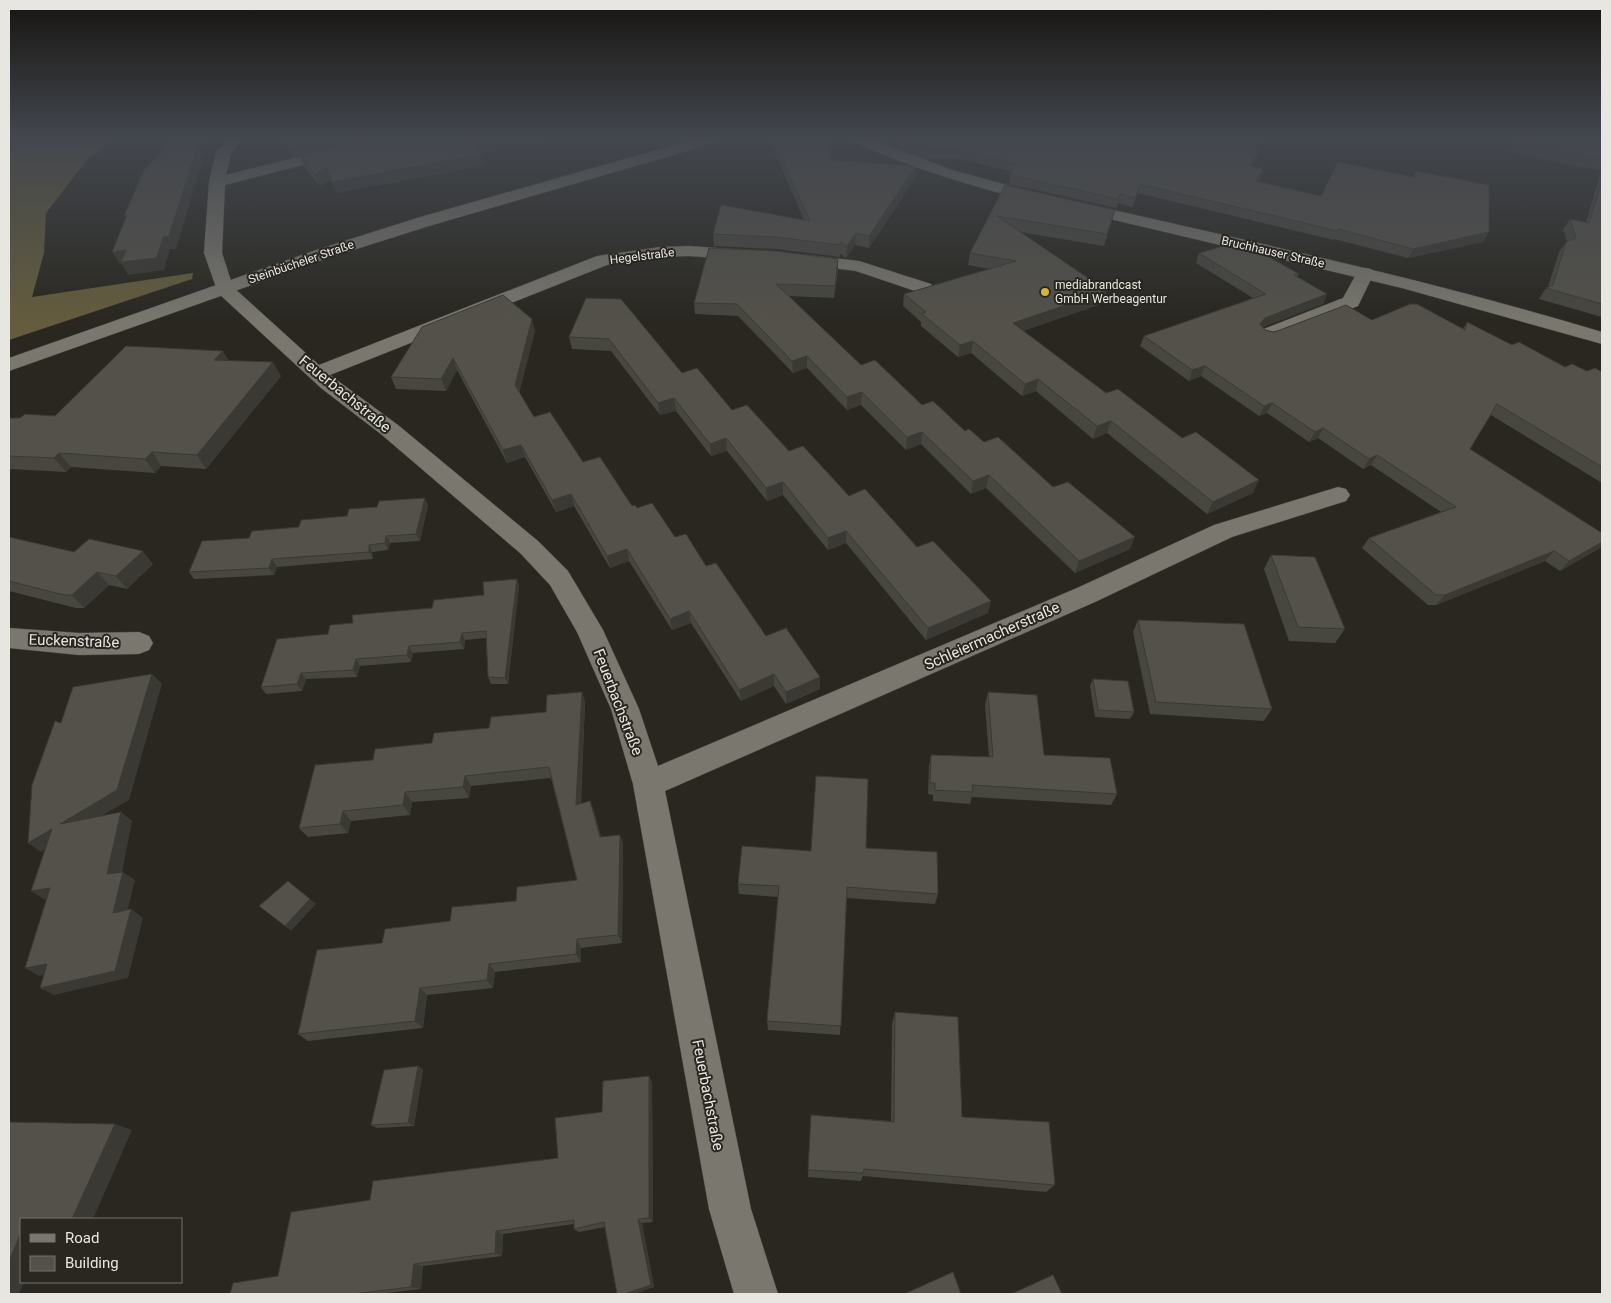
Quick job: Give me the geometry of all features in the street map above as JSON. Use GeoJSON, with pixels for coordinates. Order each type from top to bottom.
{"type":"FeatureCollection","features":[{"type":"Feature","properties":{"kind":"street"},"geometry":{"type":"LineString","coordinates":[[216,200],[213,253],[225,289]]}},
{"type":"Feature","properties":{"kind":"street","name":"Steinbücheler Straße"},"geometry":{"type":"LineString","coordinates":[[9,365],[319,255],[501,200]]}},
{"type":"Feature","properties":{"kind":"street","name":"Bruchhauser Straße"},"geometry":{"type":"LineString","coordinates":[[1047,200],[1365,273],[1534,316],[1602,338]]}},
{"type":"Feature","properties":{"kind":"street","name":"Hegelstraße"},"geometry":{"type":"LineString","coordinates":[[316,373],[603,260],[660,252],[689,251],[766,256]]}},
{"type":"Feature","properties":{"kind":"street"},"geometry":{"type":"LineString","coordinates":[[785,258],[859,266],[924,288]]}},
{"type":"Feature","properties":{"kind":"street"},"geometry":{"type":"LineString","coordinates":[[1268,334],[1351,302],[1365,273]]}},
{"type":"Feature","properties":{"kind":"street","name":"Feuerbachstraße"},"geometry":{"type":"LineString","coordinates":[[225,289],[316,373],[390,430],[529,547],[559,578],[589,628],[625,709],[648,784],[730,1209],[756,1294]]}},
{"type":"Feature","properties":{"kind":"street","name":"Schleiermacherstraße"},"geometry":{"type":"LineString","coordinates":[[648,784],[1086,595],[1223,531],[1338,495]]}},
{"type":"Feature","properties":{"kind":"street","name":"Euckenstraße"},"geometry":{"type":"LineString","coordinates":[[9,638],[79,644],[140,643]]}},
{"type":"Feature","properties":{"kind":"shaded area"},"geometry":{"type":"Polygon","coordinates":[[[9,200],[56,200],[46,213],[44,253],[32,297],[193,273],[192,279],[9,340],[9,200]]]}},
{"type":"Feature","properties":{"kind":"building"},"geometry":{"type":"Polygon","coordinates":[[[131,200],[181,200],[169,236],[163,237],[157,258],[121,262],[126,250],[112,252],[127,215],[124,216],[131,200]]]}},
{"type":"Feature","properties":{"kind":"building"},"geometry":{"type":"Polygon","coordinates":[[[800,200],[893,200],[869,236],[856,233],[847,246],[840,242],[840,245],[776,237],[713,234],[721,205],[810,221],[800,200]]]}},
{"type":"Feature","properties":{"kind":"building"},"geometry":{"type":"Polygon","coordinates":[[[997,200],[1070,200],[1115,210],[1107,234],[997,216],[1107,291],[1013,323],[1106,393],[1118,389],[1182,438],[1196,432],[1259,480],[1213,502],[1111,421],[1097,426],[1038,379],[1025,384],[973,341],[960,345],[922,314],[926,312],[904,294],[1016,261],[970,253],[997,200]]]}},
{"type":"Feature","properties":{"kind":"building"},"geometry":{"type":"Polygon","coordinates":[[[1206,200],[1489,200],[1489,232],[1413,249],[1339,229],[1338,231],[1206,200]]]}},
{"type":"Feature","properties":{"kind":"building"},"geometry":{"type":"Polygon","coordinates":[[[1596,200],[1602,200],[1602,304],[1546,288],[1553,285],[1566,242],[1576,238],[1570,219],[1589,223],[1596,200]]]}},
{"type":"Feature","properties":{"kind":"building"},"geometry":{"type":"Polygon","coordinates":[[[1241,241],[1299,274],[1294,275],[1327,294],[1265,318],[1260,324],[1265,330],[1273,332],[1280,330],[1346,305],[1372,320],[1410,304],[1417,304],[1465,330],[1467,322],[1512,345],[1519,342],[1565,367],[1572,364],[1587,371],[1595,368],[1602,372],[1602,467],[1497,404],[1470,449],[1602,533],[1602,542],[1569,561],[1554,551],[1445,595],[1436,595],[1369,538],[1456,507],[1377,455],[1369,459],[1323,428],[1315,432],[1272,403],[1264,406],[1205,366],[1192,370],[1144,336],[1266,294],[1199,253],[1241,241]]]}},
{"type":"Feature","properties":{"kind":"building"},"geometry":{"type":"Polygon","coordinates":[[[709,248],[776,251],[838,259],[835,286],[776,284],[861,365],[875,360],[922,405],[933,401],[965,431],[969,429],[984,442],[998,437],[1053,487],[1068,482],[1135,537],[1079,561],[989,475],[973,481],[922,432],[907,437],[862,392],[847,397],[807,356],[792,361],[737,304],[694,303],[709,248]]]}},
{"type":"Feature","properties":{"kind":"building"},"geometry":{"type":"Polygon","coordinates":[[[503,295],[532,319],[515,385],[534,417],[550,412],[583,462],[600,457],[632,506],[635,505],[637,508],[652,503],[675,537],[686,534],[706,566],[716,563],[766,636],[786,628],[820,677],[786,692],[774,674],[739,690],[689,611],[670,619],[627,549],[607,556],[571,494],[552,500],[521,445],[503,450],[453,358],[441,379],[391,377],[422,327],[503,295]]]}},
{"type":"Feature","properties":{"kind":"building"},"geometry":{"type":"Polygon","coordinates":[[[586,298],[621,299],[682,373],[697,368],[732,410],[747,405],[789,451],[803,446],[849,496],[865,489],[917,547],[933,541],[991,601],[928,628],[846,531],[828,538],[783,482],[766,488],[726,438],[710,444],[674,398],[658,403],[609,339],[569,337],[586,298]]]}},
{"type":"Feature","properties":{"kind":"building"},"geometry":{"type":"Polygon","coordinates":[[[126,346],[223,351],[214,360],[273,362],[197,455],[152,452],[145,459],[59,453],[54,458],[9,456],[9,418],[20,418],[25,414],[55,416],[126,346]]]}},
{"type":"Feature","properties":{"kind":"building"},"geometry":{"type":"Polygon","coordinates":[[[425,498],[416,534],[386,536],[385,543],[369,545],[369,552],[272,559],[269,568],[189,572],[202,541],[249,538],[252,531],[299,527],[301,520],[347,516],[349,509],[377,507],[379,501],[425,498]]]}},
{"type":"Feature","properties":{"kind":"building"},"geometry":{"type":"Polygon","coordinates":[[[9,537],[74,552],[89,539],[143,551],[116,576],[97,572],[72,595],[64,595],[9,581],[9,537]]]}},
{"type":"Feature","properties":{"kind":"building"},"geometry":{"type":"Polygon","coordinates":[[[1271,555],[1315,557],[1345,629],[1298,627],[1271,555]]]}},
{"type":"Feature","properties":{"kind":"building"},"geometry":{"type":"Polygon","coordinates":[[[517,579],[505,678],[488,677],[486,631],[462,633],[460,642],[409,646],[407,655],[356,659],[353,670],[301,673],[297,684],[261,687],[277,639],[328,634],[330,625],[353,623],[352,615],[432,608],[434,600],[484,595],[483,582],[517,579]]]}},
{"type":"Feature","properties":{"kind":"building"},"geometry":{"type":"Polygon","coordinates":[[[1138,620],[1244,624],[1272,709],[1156,702],[1138,620]]]}},
{"type":"Feature","properties":{"kind":"building"},"geometry":{"type":"Polygon","coordinates":[[[152,674],[117,790],[60,824],[121,812],[107,874],[123,872],[113,913],[131,909],[115,971],[40,988],[47,964],[25,968],[50,888],[31,891],[52,829],[28,843],[32,785],[55,721],[61,723],[73,687],[152,674]]]}},
{"type":"Feature","properties":{"kind":"building"},"geometry":{"type":"Polygon","coordinates":[[[1093,679],[1128,681],[1134,712],[1098,710],[1093,679]]]}},
{"type":"Feature","properties":{"kind":"building"},"geometry":{"type":"Polygon","coordinates":[[[582,692],[576,805],[590,801],[600,837],[620,835],[618,935],[577,939],[576,954],[489,964],[487,980],[420,988],[415,1021],[298,1034],[317,950],[382,943],[385,929],[450,921],[452,907],[516,901],[517,887],[577,880],[549,767],[465,776],[463,787],[405,792],[403,805],[343,811],[340,824],[299,828],[315,765],[373,760],[375,749],[432,743],[434,733],[489,728],[491,717],[546,712],[547,695],[582,692]]]}},
{"type":"Feature","properties":{"kind":"building"},"geometry":{"type":"Polygon","coordinates":[[[988,692],[1037,695],[1044,755],[1110,758],[1117,794],[972,785],[973,792],[935,790],[935,783],[930,783],[931,755],[993,757],[988,692]]]}},
{"type":"Feature","properties":{"kind":"building"},"geometry":{"type":"Polygon","coordinates":[[[816,776],[868,779],[866,848],[937,852],[938,894],[847,887],[841,1026],[767,1021],[779,886],[738,884],[742,846],[811,851],[816,776]]]}},
{"type":"Feature","properties":{"kind":"building"},"geometry":{"type":"Polygon","coordinates":[[[288,881],[310,899],[285,926],[259,906],[288,881]]]}},
{"type":"Feature","properties":{"kind":"building"},"geometry":{"type":"Polygon","coordinates":[[[895,1012],[958,1017],[962,1117],[1049,1122],[1055,1185],[864,1169],[863,1173],[808,1170],[811,1115],[894,1122],[895,1012]]]}},
{"type":"Feature","properties":{"kind":"building"},"geometry":{"type":"Polygon","coordinates":[[[418,1066],[408,1123],[371,1125],[384,1070],[418,1066]]]}},
{"type":"Feature","properties":{"kind":"building"},"geometry":{"type":"Polygon","coordinates":[[[649,1076],[649,1218],[638,1219],[651,1285],[624,1294],[617,1294],[604,1222],[574,1229],[574,1220],[496,1231],[495,1253],[414,1264],[411,1287],[353,1294],[230,1294],[233,1283],[278,1276],[291,1212],[370,1200],[373,1181],[558,1158],[555,1118],[602,1112],[603,1081],[649,1076]]]}},
{"type":"Feature","properties":{"kind":"building"},"geometry":{"type":"Polygon","coordinates":[[[9,1122],[115,1124],[72,1218],[20,1218],[20,1234],[9,1262],[9,1122]]]}},
{"type":"Feature","properties":{"kind":"building"},"geometry":{"type":"Polygon","coordinates":[[[953,1272],[961,1294],[904,1294],[953,1272]]]}},
{"type":"Feature","properties":{"kind":"building"},"geometry":{"type":"Polygon","coordinates":[[[1053,1275],[1062,1294],[1011,1294],[1053,1275]]]}},
{"type":"Feature","properties":{"kind":"place","name":"mediabrandcast GmbH Werbeagentur"},"geometry":{"type":"Point","coordinates":[1045,292]}}]}
